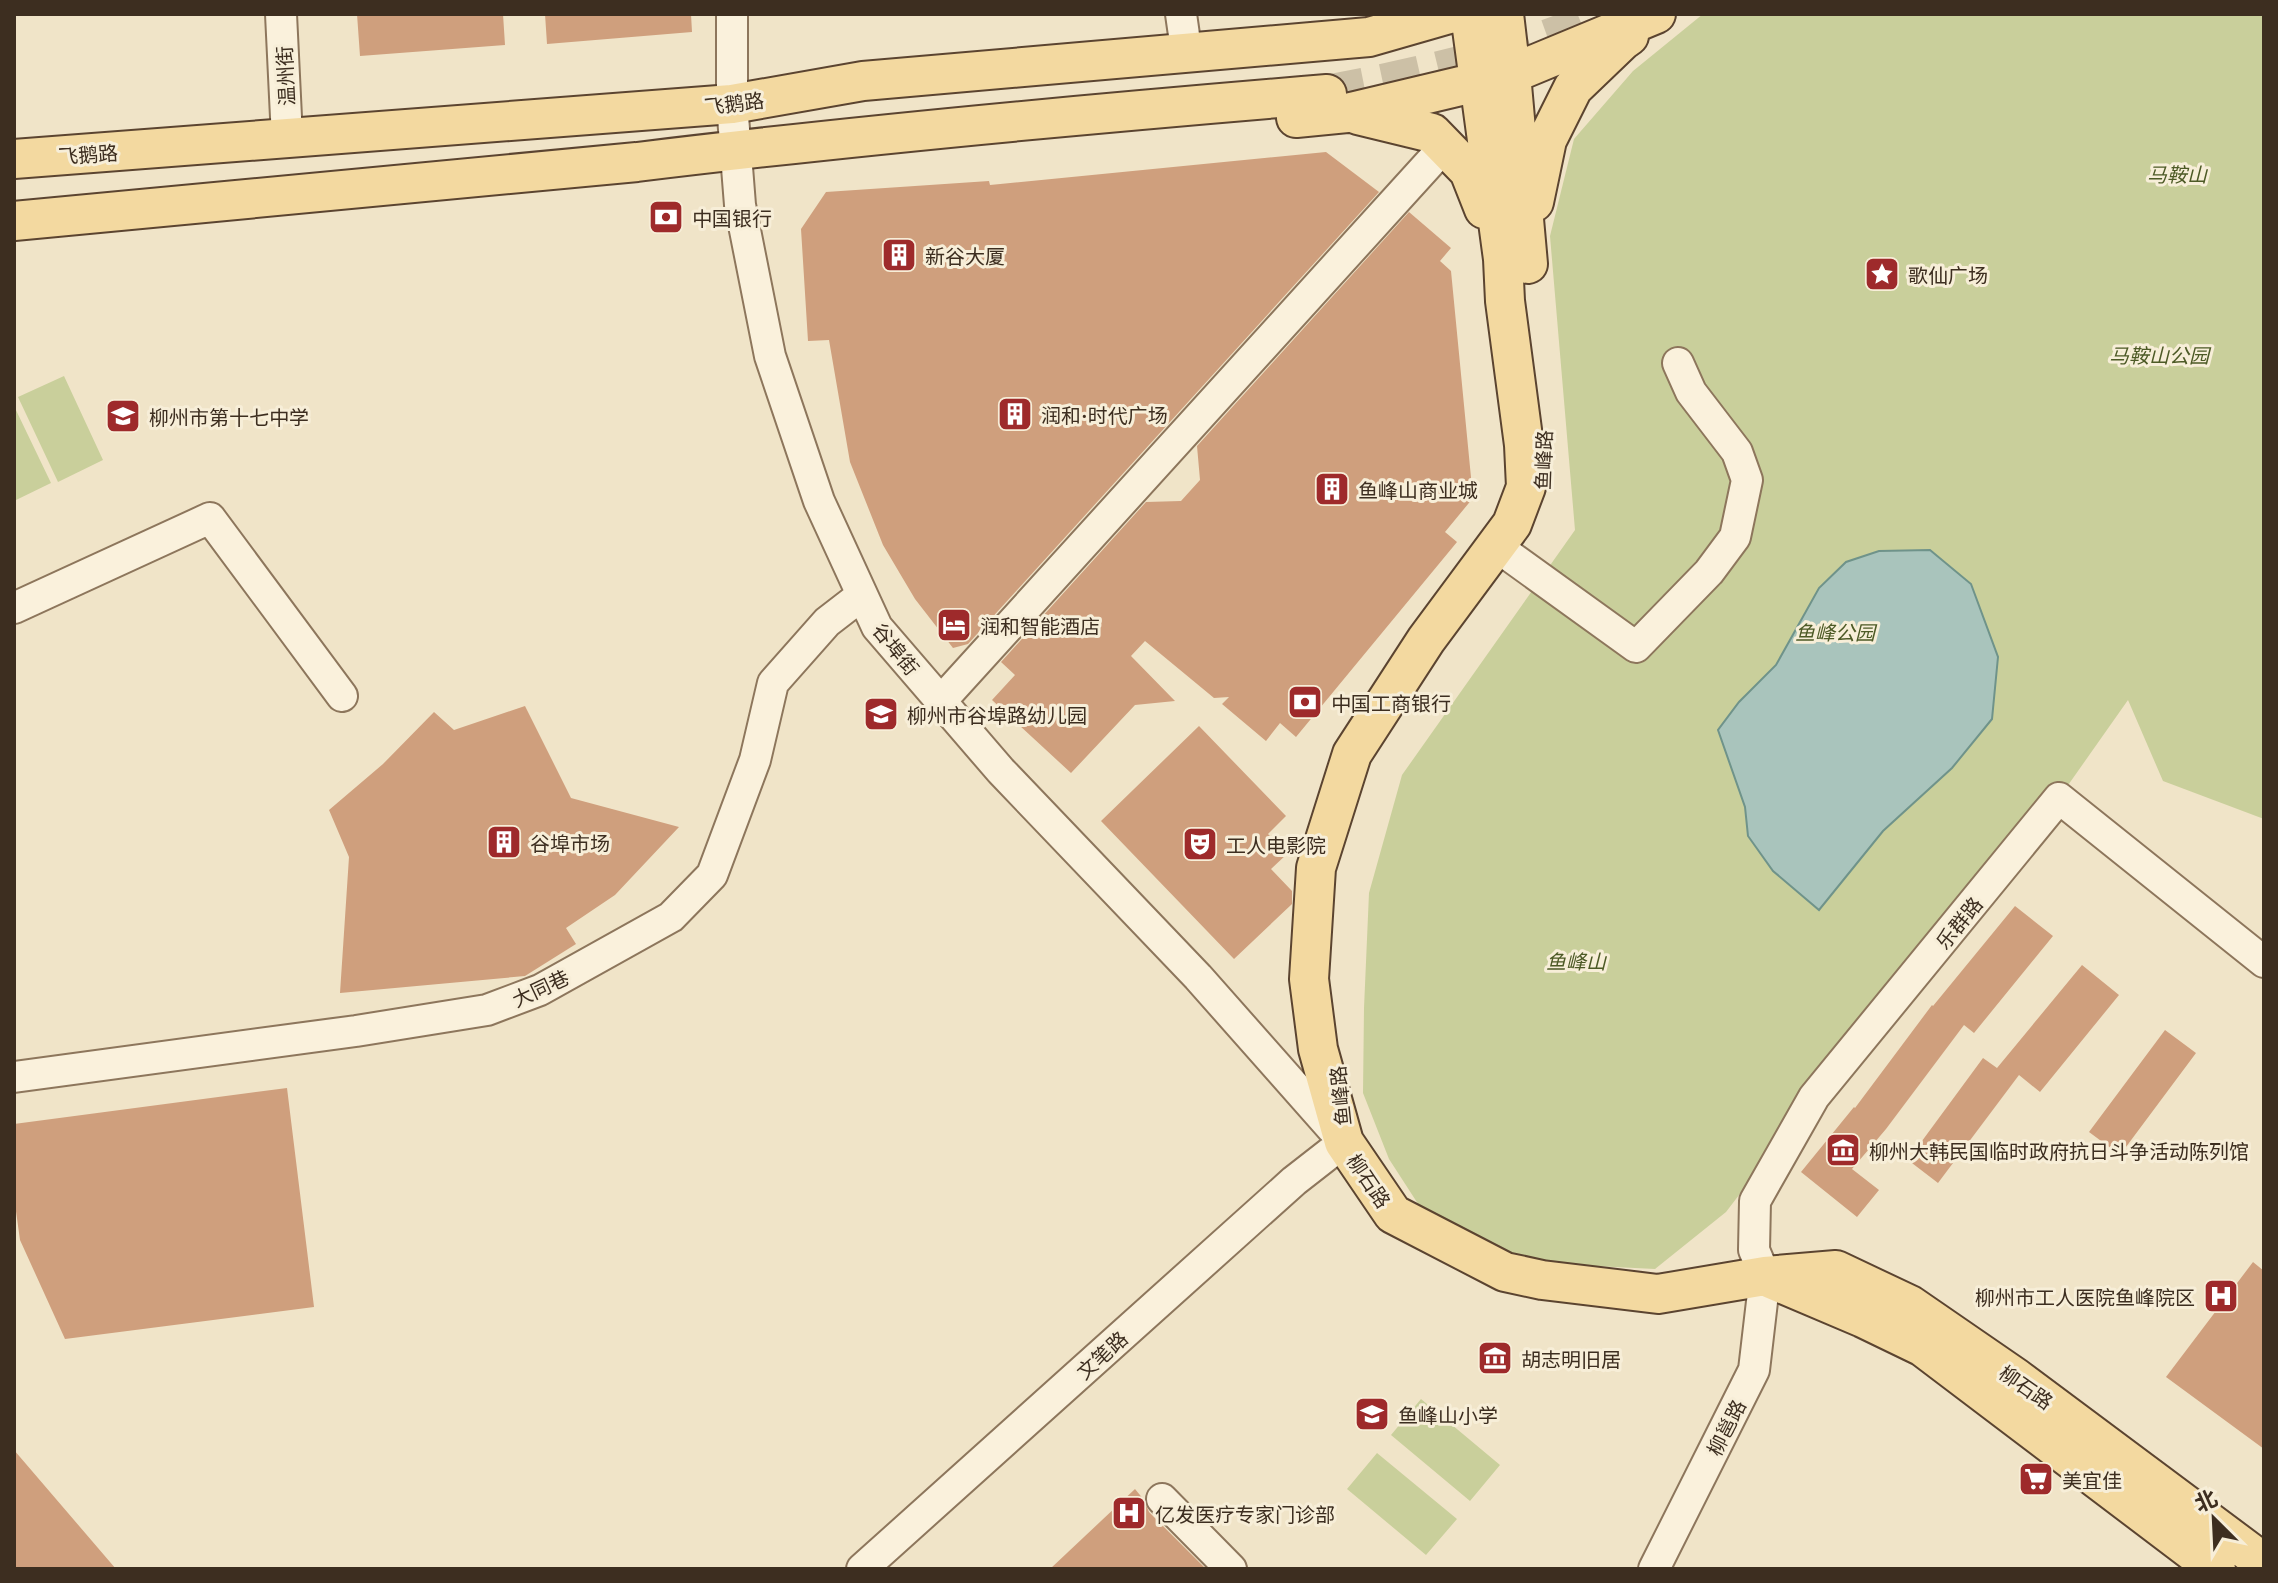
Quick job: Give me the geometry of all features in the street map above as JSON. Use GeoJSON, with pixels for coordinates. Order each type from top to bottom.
{"type":"FeatureCollection","features":[{"type":"Feature","properties":{"kind":"main road","name":"飞鹅路"},"geometry":{"type":"LineString","coordinates":[[14,159],[732,104],[863,81],[1369,37],[1449,14]]}},
{"type":"Feature","properties":{"kind":"main road","name":"鱼峰路"},"geometry":{"type":"LineString","coordinates":[[1470,14],[1495,78]]}},
{"type":"Feature","properties":{"kind":"main road","name":"鱼峰路"},"geometry":{"type":"LineString","coordinates":[[1344,1142],[1326,973],[1335,868],[1365,765],[1502,551],[1534,521],[1543,493],[1545,442],[1515,256],[1495,78],[1504,14]]}},
{"type":"Feature","properties":{"kind":"main road"},"geometry":{"type":"LineString","coordinates":[[14,221],[736,150],[998,144],[1337,104],[1495,78],[1656,14]]}},
{"type":"Feature","properties":{"kind":"main road"},"geometry":{"type":"LineString","coordinates":[[1515,256],[1547,140],[1573,88],[1622,41],[1669,14]]}},
{"type":"Feature","properties":{"kind":"main road"},"geometry":{"type":"LineString","coordinates":[[1337,104],[1432,133],[1469,171],[1515,256]]}},
{"type":"Feature","properties":{"kind":"main road","name":"柳石路"},"geometry":{"type":"LineString","coordinates":[[1344,1142],[1393,1214],[1505,1272],[1542,1280],[1658,1294],[1765,1276],[1836,1270],[1910,1305],[2083,1426],[2264,1563]]}},
{"type":"Feature","properties":{"kind":"main road","name":"柳石路"},"geometry":{"type":"LineString","coordinates":[[1765,1276],[1923,1347],[2216,1569]]}},
{"type":"Feature","properties":{"kind":"street","name":"温州街"},"geometry":{"type":"LineString","coordinates":[[281,14],[287,138]]}},
{"type":"Feature","properties":{"kind":"street","name":"谷埠街"},"geometry":{"type":"LineString","coordinates":[[732,14],[732,104],[740,205],[770,356],[819,501],[877,627],[1001,771],[1198,977],[1344,1142]]}},
{"type":"Feature","properties":{"kind":"street"},"geometry":{"type":"LineString","coordinates":[[941,701],[1445,146]]}},
{"type":"Feature","properties":{"kind":"street"},"geometry":{"type":"LineString","coordinates":[[1502,551],[1636,647],[1709,572],[1735,537],[1747,480],[1737,452],[1691,392],[1678,363]]}},
{"type":"Feature","properties":{"kind":"street"},"geometry":{"type":"LineString","coordinates":[[14,608],[210,518],[342,696]]}},
{"type":"Feature","properties":{"kind":"street","name":"大同巷"},"geometry":{"type":"LineString","coordinates":[[14,1077],[356,1031],[487,1010],[540,990],[671,917],[712,875],[755,760],[773,683],[827,622],[862,595]]}},
{"type":"Feature","properties":{"kind":"street","name":"乐群路"},"geometry":{"type":"LineString","coordinates":[[1765,1276],[1754,1250],[1755,1201],[1814,1097],[2059,798],[2264,962]]}},
{"type":"Feature","properties":{"kind":"street","name":"文笔路"},"geometry":{"type":"LineString","coordinates":[[862,1569],[1294,1181],[1344,1142]]}},
{"type":"Feature","properties":{"kind":"street","name":"柳邕路"},"geometry":{"type":"LineString","coordinates":[[1654,1569],[1754,1370],[1765,1276]]}},
{"type":"Feature","properties":{"kind":"street"},"geometry":{"type":"LineString","coordinates":[[1162,1499],[1231,1569]]}},
{"type":"Feature","properties":{"kind":"green space","name":"鱼峰公园"},"geometry":{"type":"Polygon","coordinates":[[[1703,14],[2264,14],[2264,819],[2163,781],[2128,700],[2059,798],[1814,1097],[1726,1212],[1655,1269],[1513,1262],[1422,1210],[1389,1159],[1363,1093],[1369,893],[1402,775],[1575,530],[1550,236],[1574,139],[1633,71],[1703,14]]]}},
{"type":"Feature","properties":{"kind":"green space"},"geometry":{"type":"Polygon","coordinates":[[[64,376],[103,460],[58,482],[18,397],[64,376]]]}},
{"type":"Feature","properties":{"kind":"green space"},"geometry":{"type":"Polygon","coordinates":[[[14,406],[51,483],[14,501],[14,406]]]}},
{"type":"Feature","properties":{"kind":"green space"},"geometry":{"type":"Polygon","coordinates":[[[1421,1399],[1500,1465],[1470,1501],[1391,1435],[1421,1399]]]}},
{"type":"Feature","properties":{"kind":"green space"},"geometry":{"type":"Polygon","coordinates":[[[1377,1453],[1457,1519],[1426,1555],[1347,1489],[1377,1453]]]}},
{"type":"Feature","properties":{"kind":"water"},"geometry":{"type":"Polygon","coordinates":[[[1930,550],[1971,584],[1998,657],[1992,719],[1952,768],[1883,831],[1819,910],[1773,871],[1748,836],[1745,807],[1718,730],[1739,702],[1776,665],[1819,588],[1846,562],[1879,551],[1930,550]]]}},
{"type":"Feature","properties":{"kind":"building"},"geometry":{"type":"Polygon","coordinates":[[[357,14],[503,14],[505,45],[360,56],[357,14]]]}},
{"type":"Feature","properties":{"kind":"building"},"geometry":{"type":"Polygon","coordinates":[[[545,14],[691,14],[692,32],[547,44],[545,14]]]}},
{"type":"Feature","properties":{"kind":"building","name":"润和·时代广场"},"geometry":{"type":"Polygon","coordinates":[[[1326,152],[1379,192],[968,644],[953,648],[915,599],[883,545],[850,462],[829,340],[808,341],[801,229],[826,192],[989,181],[990,185],[1326,152]]]}},
{"type":"Feature","properties":{"kind":"building","name":"鱼峰山商业城"},"geometry":{"type":"Polygon","coordinates":[[[1409,212],[1451,248],[1440,261],[1451,271],[1473,498],[1445,532],[1457,542],[1296,737],[1280,723],[1266,741],[1222,704],[1229,697],[1214,698],[1145,641],[1131,656],[1175,701],[1135,705],[1071,773],[992,700],[1015,675],[1001,662],[1146,502],[1181,501],[1200,480],[1197,446],[1409,212]]]}},
{"type":"Feature","properties":{"kind":"building","name":"谷埠市场"},"geometry":{"type":"Polygon","coordinates":[[[525,706],[571,798],[679,827],[615,895],[566,928],[576,944],[525,976],[340,993],[349,857],[329,810],[383,764],[434,712],[454,730],[525,706]]]}},
{"type":"Feature","properties":{"kind":"building","name":"工人电影院"},"geometry":{"type":"Polygon","coordinates":[[[1199,726],[1286,816],[1268,834],[1287,854],[1271,869],[1292,891],[1292,904],[1234,959],[1101,821],[1199,726]]]}},
{"type":"Feature","properties":{"kind":"building"},"geometry":{"type":"Polygon","coordinates":[[[2015,906],[2053,936],[1974,1033],[1964,1025],[1852,1169],[1879,1190],[1857,1217],[1801,1172],[1855,1108],[1932,1005],[2015,906]]]}},
{"type":"Feature","properties":{"kind":"building"},"geometry":{"type":"Polygon","coordinates":[[[2082,965],[2119,995],[2040,1092],[2019,1075],[1938,1183],[1908,1160],[1983,1058],[1997,1068],[2082,965]]]}},
{"type":"Feature","properties":{"kind":"building"},"geometry":{"type":"Polygon","coordinates":[[[2165,1030],[2196,1053],[2120,1155],[2089,1132],[2165,1030]]]}},
{"type":"Feature","properties":{"kind":"building"},"geometry":{"type":"Polygon","coordinates":[[[287,1088],[314,1307],[65,1339],[20,1240],[14,1197],[14,1124],[287,1088]]]}},
{"type":"Feature","properties":{"kind":"building"},"geometry":{"type":"Polygon","coordinates":[[[2253,1262],[2264,1271],[2264,1449],[2166,1377],[2253,1262]]]}},
{"type":"Feature","properties":{"kind":"building"},"geometry":{"type":"Polygon","coordinates":[[[14,1450],[116,1569],[14,1569],[14,1450]]]}},
{"type":"Feature","properties":{"kind":"building"},"geometry":{"type":"Polygon","coordinates":[[[1135,1489],[1149,1512],[1206,1569],[1050,1569],[1135,1489]]]}},
{"type":"Feature","properties":{"kind":"tunnel"},"geometry":{"type":"LineString","coordinates":[[1327,94],[1488,57],[1582,25]]}},
{"type":"Feature","properties":{"kind":"place","name":"中国银行"},"geometry":{"type":"Point","coordinates":[666,217]}},
{"type":"Feature","properties":{"kind":"place","name":"新谷大厦"},"geometry":{"type":"Point","coordinates":[899,255]}},
{"type":"Feature","properties":{"kind":"place","name":"歌仙广场"},"geometry":{"type":"Point","coordinates":[1882,274]}},
{"type":"Feature","properties":{"kind":"place","name":"润和·时代广场"},"geometry":{"type":"Point","coordinates":[1015,414]}},
{"type":"Feature","properties":{"kind":"place","name":"柳州市第十七中学"},"geometry":{"type":"Point","coordinates":[123,416]}},
{"type":"Feature","properties":{"kind":"place","name":"鱼峰山商业城"},"geometry":{"type":"Point","coordinates":[1332,489]}},
{"type":"Feature","properties":{"kind":"place","name":"润和智能酒店"},"geometry":{"type":"Point","coordinates":[954,625]}},
{"type":"Feature","properties":{"kind":"place","name":"中国工商银行"},"geometry":{"type":"Point","coordinates":[1305,702]}},
{"type":"Feature","properties":{"kind":"place","name":"柳州市谷埠路幼儿园"},"geometry":{"type":"Point","coordinates":[881,714]}},
{"type":"Feature","properties":{"kind":"place","name":"谷埠市场"},"geometry":{"type":"Point","coordinates":[504,842]}},
{"type":"Feature","properties":{"kind":"place","name":"工人电影院"},"geometry":{"type":"Point","coordinates":[1200,844]}},
{"type":"Feature","properties":{"kind":"place","name":"柳州大韩民国临时政府抗日斗争活动陈列馆"},"geometry":{"type":"Point","coordinates":[1843,1150]}},
{"type":"Feature","properties":{"kind":"place","name":"柳州市工人医院鱼峰院区"},"geometry":{"type":"Point","coordinates":[2221,1296]}},
{"type":"Feature","properties":{"kind":"place","name":"胡志明旧居"},"geometry":{"type":"Point","coordinates":[1495,1358]}},
{"type":"Feature","properties":{"kind":"place","name":"鱼峰山小学"},"geometry":{"type":"Point","coordinates":[1372,1414]}},
{"type":"Feature","properties":{"kind":"place","name":"美宜佳"},"geometry":{"type":"Point","coordinates":[2036,1479]}},
{"type":"Feature","properties":{"kind":"place","name":"亿发医疗专家门诊部"},"geometry":{"type":"Point","coordinates":[1129,1513]}},
{"type":"Feature","properties":{"kind":"park label","name":"马鞍山"},"geometry":{"type":"Point","coordinates":[2177,173]}},
{"type":"Feature","properties":{"kind":"park label","name":"马鞍山公园"},"geometry":{"type":"Point","coordinates":[2159,354]}},
{"type":"Feature","properties":{"kind":"park label","name":"鱼峰山"},"geometry":{"type":"Point","coordinates":[1576,960]}}]}
